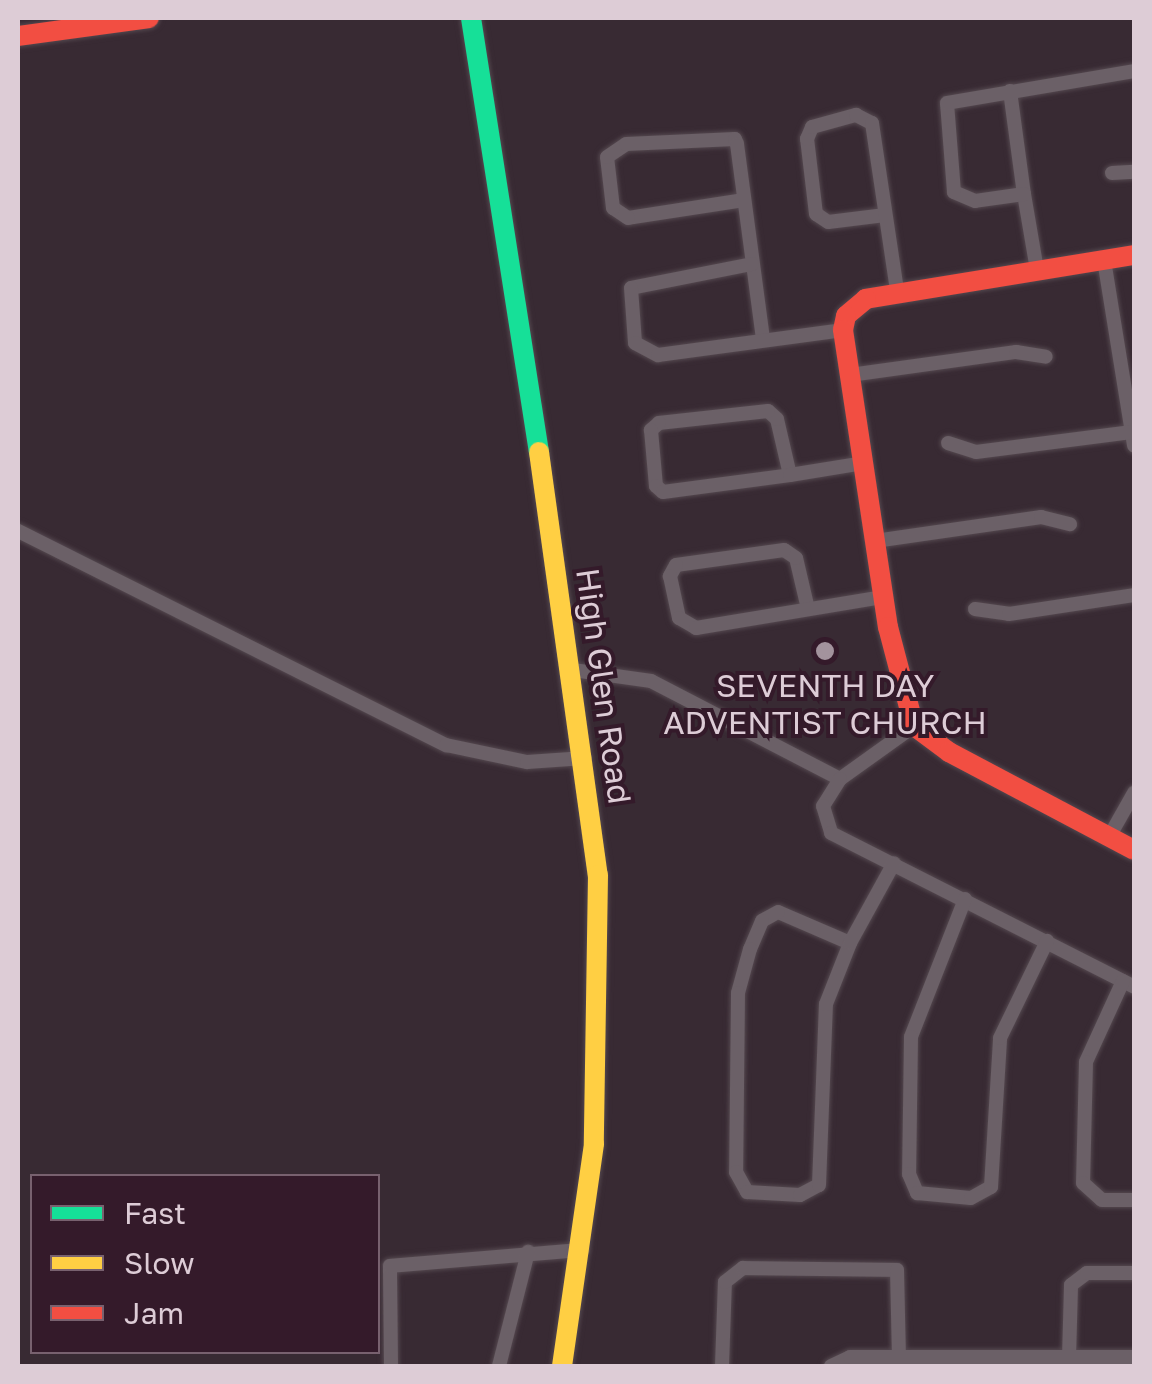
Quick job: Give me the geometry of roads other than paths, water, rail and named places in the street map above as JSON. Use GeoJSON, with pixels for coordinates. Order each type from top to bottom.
{"type":"FeatureCollection","features":[{"type":"Feature","properties":{"kind":"main road"},"geometry":{"type":"LineString","coordinates":[[18,36],[148,18]]}},
{"type":"Feature","properties":{"kind":"main road","name":"High Glen Road"},"geometry":{"type":"LineString","coordinates":[[472,18],[573,670],[598,875],[602,1009],[582,1250],[562,1366]]}},
{"type":"Feature","properties":{"kind":"main road"},"geometry":{"type":"LineString","coordinates":[[1134,255],[896,291],[854,306],[843,330],[883,597],[901,696],[914,726],[948,752],[1134,850]]}},
{"type":"Feature","properties":{"kind":"street"},"geometry":{"type":"LineString","coordinates":[[1024,194],[976,201],[959,197],[952,185],[948,103],[1134,70]]}},
{"type":"Feature","properties":{"kind":"street"},"geometry":{"type":"LineString","coordinates":[[1010,91],[1037,270]]}},
{"type":"Feature","properties":{"kind":"street"},"geometry":{"type":"LineString","coordinates":[[885,215],[828,222],[816,214],[806,139],[812,127],[856,115],[868,119],[885,215],[896,291]]}},
{"type":"Feature","properties":{"kind":"street"},"geometry":{"type":"LineString","coordinates":[[744,200],[628,218],[613,208],[607,157],[626,144],[732,138],[744,200],[763,339]]}},
{"type":"Feature","properties":{"kind":"street"},"geometry":{"type":"LineString","coordinates":[[1112,173],[1134,172]]}},
{"type":"Feature","properties":{"kind":"street"},"geometry":{"type":"LineString","coordinates":[[948,443],[976,452],[1133,439],[1131,404],[1104,260]]}},
{"type":"Feature","properties":{"kind":"street"},"geometry":{"type":"LineString","coordinates":[[752,264],[632,288],[635,343],[658,355],[843,330]]}},
{"type":"Feature","properties":{"kind":"street"},"geometry":{"type":"LineString","coordinates":[[1116,335],[1134,333]]}},
{"type":"Feature","properties":{"kind":"street"},"geometry":{"type":"LineString","coordinates":[[850,375],[1016,352],[1046,357]]}},
{"type":"Feature","properties":{"kind":"street"},"geometry":{"type":"LineString","coordinates":[[790,475],[777,420],[768,411],[659,423],[651,430],[656,486],[663,492],[790,475],[863,464]]}},
{"type":"Feature","properties":{"kind":"street"},"geometry":{"type":"LineString","coordinates":[[875,541],[1040,516],[1070,524]]}},
{"type":"Feature","properties":{"kind":"street"},"geometry":{"type":"LineString","coordinates":[[18,530],[446,745],[528,762],[585,758]]}},
{"type":"Feature","properties":{"kind":"street"},"geometry":{"type":"LineString","coordinates":[[808,609],[796,558],[784,550],[676,565],[670,576],[678,618],[688,626],[808,609],[883,597]]}},
{"type":"Feature","properties":{"kind":"street"},"geometry":{"type":"LineString","coordinates":[[975,609],[1008,614],[1134,595]]}},
{"type":"Feature","properties":{"kind":"street"},"geometry":{"type":"LineString","coordinates":[[573,670],[651,681],[840,779]]}},
{"type":"Feature","properties":{"kind":"street"},"geometry":{"type":"LineString","coordinates":[[914,726],[840,779],[823,806],[824,826],[1129,984],[1086,1062],[1083,1183],[1102,1200],[1134,1200]]}},
{"type":"Feature","properties":{"kind":"street"},"geometry":{"type":"LineString","coordinates":[[1109,837],[1134,792]]}},
{"type":"Feature","properties":{"kind":"street"},"geometry":{"type":"LineString","coordinates":[[850,943],[787,914],[762,922],[738,993],[736,1172],[747,1192],[800,1195],[819,1184],[826,1004],[850,943],[894,863]]}},
{"type":"Feature","properties":{"kind":"street"},"geometry":{"type":"LineString","coordinates":[[965,899],[914,1022],[909,1174],[917,1193],[971,1198],[990,1187],[1000,1038],[1047,941]]}},
{"type":"Feature","properties":{"kind":"street"},"geometry":{"type":"LineString","coordinates":[[391,1366],[390,1266],[582,1250]]}},
{"type":"Feature","properties":{"kind":"street"},"geometry":{"type":"LineString","coordinates":[[499,1366],[528,1252]]}},
{"type":"Feature","properties":{"kind":"street"},"geometry":{"type":"LineString","coordinates":[[722,1366],[725,1282],[743,1268],[896,1270],[903,1361]]}},
{"type":"Feature","properties":{"kind":"street"},"geometry":{"type":"LineString","coordinates":[[1069,1358],[1071,1285],[1087,1273],[1134,1273]]}},
{"type":"Feature","properties":{"kind":"street"},"geometry":{"type":"LineString","coordinates":[[830,1366],[850,1358],[1133,1360]]}},
{"type":"Feature","properties":{"kind":"place","name":"SEVENTH DAY ADVENTIST CHURCH"},"geometry":{"type":"Point","coordinates":[825,651]}}]}
